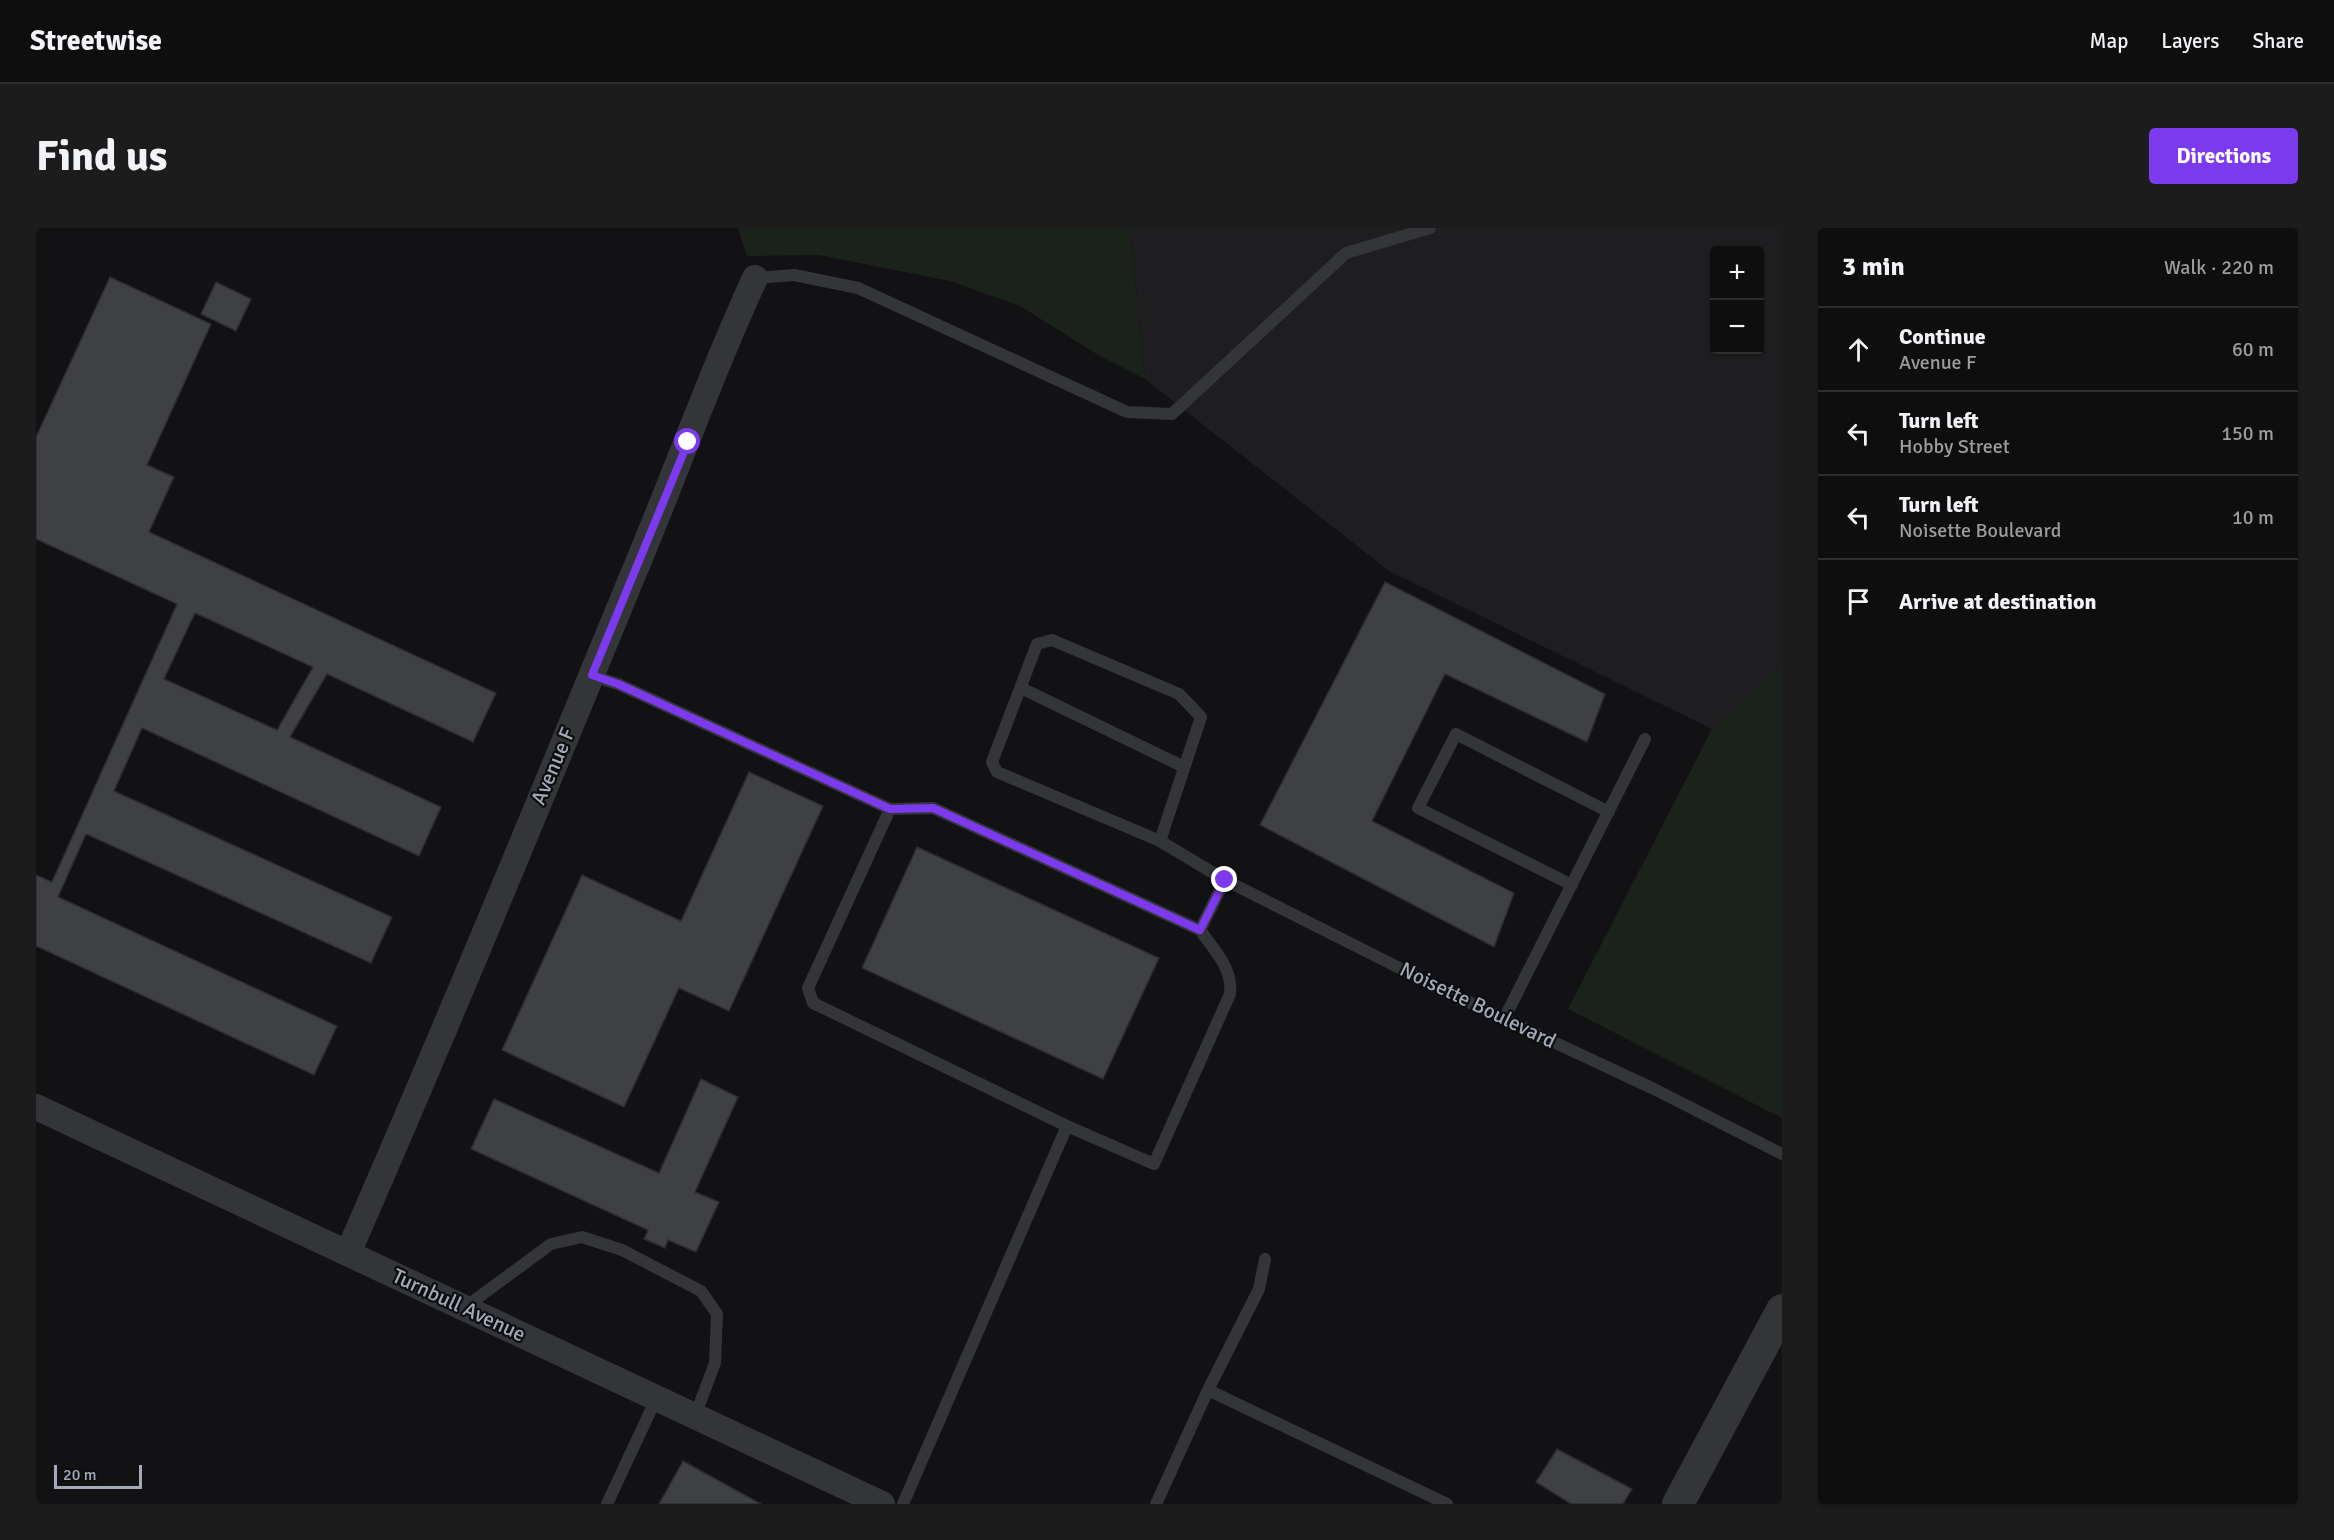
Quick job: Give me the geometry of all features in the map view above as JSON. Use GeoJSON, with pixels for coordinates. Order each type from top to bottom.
{"type":"FeatureCollection","features":[{"type":"Feature","properties":{"kind":"street","name":"Avenue F"},"geometry":{"type":"LineString","coordinates":[[348,1253],[592,675],[688,442],[732,328],[755,278]]}},
{"type":"Feature","properties":{"kind":"street","name":"Turnbull Avenue"},"geometry":{"type":"LineString","coordinates":[[36,1107],[882,1504]]}},
{"type":"Feature","properties":{"kind":"street"},"geometry":{"type":"LineString","coordinates":[[1678,1504],[1782,1310]]}},
{"type":"Feature","properties":{"kind":"lane"},"geometry":{"type":"LineString","coordinates":[[755,278],[794,275],[858,288],[1127,412],[1172,414],[1346,253],[1430,228]]}},
{"type":"Feature","properties":{"kind":"lane","name":"Noisette Boulevard"},"geometry":{"type":"LineString","coordinates":[[1184,767],[1201,717],[1179,694],[1052,640],[1038,644],[992,762],[997,772],[1160,841],[1225,880],[1504,1019],[1654,1089],[1782,1154]]}},
{"type":"Feature","properties":{"kind":"lane"},"geometry":{"type":"LineString","coordinates":[[592,675],[618,684],[890,809],[933,808],[1200,930],[1224,962],[1231,984],[1230,994],[1154,1164],[1067,1126],[813,1003],[808,988],[890,809]]}},
{"type":"Feature","properties":{"kind":"lane"},"geometry":{"type":"LineString","coordinates":[[1021,688],[1184,767],[1160,841]]}},
{"type":"Feature","properties":{"kind":"lane"},"geometry":{"type":"LineString","coordinates":[[1572,885],[1418,808],[1456,734],[1609,812]]}},
{"type":"Feature","properties":{"kind":"lane"},"geometry":{"type":"LineString","coordinates":[[1504,1019],[1645,739]]}},
{"type":"Feature","properties":{"kind":"lane"},"geometry":{"type":"LineString","coordinates":[[1200,930],[1225,880]]}},
{"type":"Feature","properties":{"kind":"lane"},"geometry":{"type":"LineString","coordinates":[[903,1504],[1067,1126]]}},
{"type":"Feature","properties":{"kind":"lane"},"geometry":{"type":"LineString","coordinates":[[464,1308],[551,1244],[582,1237],[622,1250],[701,1291],[717,1314],[715,1363],[694,1416]]}},
{"type":"Feature","properties":{"kind":"lane"},"geometry":{"type":"LineString","coordinates":[[1156,1504],[1208,1390],[1259,1289],[1265,1259]]}},
{"type":"Feature","properties":{"kind":"lane"},"geometry":{"type":"LineString","coordinates":[[1208,1390],[1447,1504]]}},
{"type":"Feature","properties":{"kind":"lane"},"geometry":{"type":"LineString","coordinates":[[607,1504],[656,1398]]}},
{"type":"Feature","properties":{"kind":"shaded area"},"geometry":{"type":"Polygon","coordinates":[[[738,228],[1130,228],[1145,379],[1098,355],[1020,306],[950,281],[819,255],[747,256],[738,228]]]}},
{"type":"Feature","properties":{"kind":"shaded area"},"geometry":{"type":"Polygon","coordinates":[[[1130,228],[1782,228],[1782,665],[1712,729],[1389,571],[1145,379],[1130,228]]]}},
{"type":"Feature","properties":{"kind":"shaded area"},"geometry":{"type":"Polygon","coordinates":[[[1782,665],[1782,1118],[1568,1009],[1712,729],[1782,665]]]}},
{"type":"Feature","properties":{"kind":"building"},"geometry":{"type":"Polygon","coordinates":[[[110,277],[211,324],[147,465],[174,477],[149,532],[496,693],[473,742],[327,674],[290,737],[441,807],[419,856],[142,728],[114,791],[392,917],[371,963],[86,834],[58,897],[337,1026],[314,1075],[36,946],[36,875],[52,882],[177,604],[36,539],[36,437],[110,277]],[[195,613],[164,679],[277,730],[313,667],[195,613]]]}},
{"type":"Feature","properties":{"kind":"building"},"geometry":{"type":"Polygon","coordinates":[[[216,282],[251,299],[236,331],[201,314],[216,282]]]}},
{"type":"Feature","properties":{"kind":"building"},"geometry":{"type":"Polygon","coordinates":[[[1385,582],[1605,694],[1587,742],[1445,674],[1372,821],[1514,893],[1494,947],[1260,825],[1385,582]]]}},
{"type":"Feature","properties":{"kind":"building"},"geometry":{"type":"Polygon","coordinates":[[[749,772],[823,806],[729,1011],[679,988],[624,1107],[502,1050],[582,875],[681,921],[749,772]]]}},
{"type":"Feature","properties":{"kind":"building"},"geometry":{"type":"Polygon","coordinates":[[[917,847],[1159,958],[1103,1079],[862,968],[917,847]]]}},
{"type":"Feature","properties":{"kind":"building"},"geometry":{"type":"Polygon","coordinates":[[[701,1079],[738,1097],[695,1192],[719,1202],[696,1252],[668,1240],[665,1248],[644,1239],[648,1230],[471,1149],[494,1099],[659,1173],[701,1079]]]}},
{"type":"Feature","properties":{"kind":"building"},"geometry":{"type":"Polygon","coordinates":[[[1557,1449],[1632,1489],[1623,1504],[1571,1504],[1536,1482],[1557,1449]]]}},
{"type":"Feature","properties":{"kind":"building"},"geometry":{"type":"Polygon","coordinates":[[[683,1461],[761,1504],[659,1504],[683,1461]]]}},
{"type":"Feature","properties":{"kind":"route"},"geometry":{"type":"LineString","coordinates":[[688,442],[592,675],[618,684],[890,809],[933,808],[1200,930],[1225,880]]}}]}
